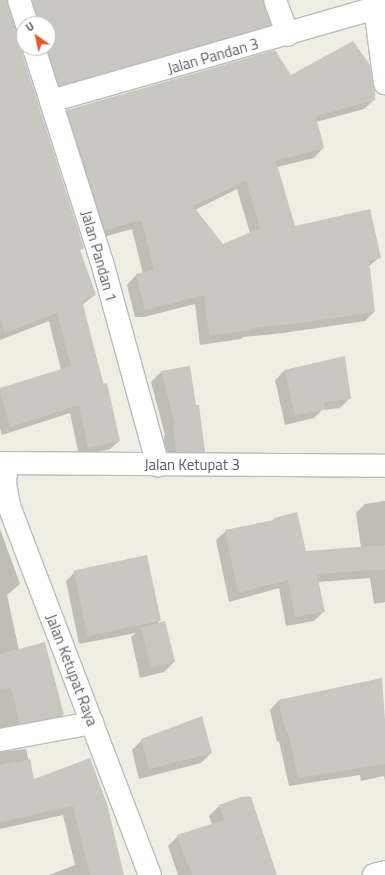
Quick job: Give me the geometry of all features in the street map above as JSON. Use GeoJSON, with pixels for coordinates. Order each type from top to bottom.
{"type":"FeatureCollection","features":[{"type":"Feature","properties":{"kind":"street"},"geometry":{"type":"LineString","coordinates":[[20,0],[25,16]]}},
{"type":"Feature","properties":{"kind":"street"},"geometry":{"type":"LineString","coordinates":[[275,0],[288,35]]}},
{"type":"Feature","properties":{"kind":"street"},"geometry":{"type":"LineString","coordinates":[[374,4],[385,83]]}},
{"type":"Feature","properties":{"kind":"street","name":"Jalan Pandan 3"},"geometry":{"type":"LineString","coordinates":[[51,102],[288,35],[374,4]]}},
{"type":"Feature","properties":{"kind":"street","name":"Jalan Pandan 1"},"geometry":{"type":"LineString","coordinates":[[37,56],[102,262],[158,465]]}},
{"type":"Feature","properties":{"kind":"street","name":"Jalan Ketupat 3"},"geometry":{"type":"LineString","coordinates":[[4,463],[385,466]]}},
{"type":"Feature","properties":{"kind":"street","name":"Jalan Ketupat Raya"},"geometry":{"type":"LineString","coordinates":[[4,463],[8,506],[150,875]]}},
{"type":"Feature","properties":{"kind":"street"},"geometry":{"type":"LineString","coordinates":[[0,740],[92,724]]}},
{"type":"Feature","properties":{"kind":"street"},"geometry":{"type":"LineString","coordinates":[[374,875],[385,872]]}},
{"type":"Feature","properties":{"kind":"building"},"geometry":{"type":"Polygon","coordinates":[[[0,0],[7,0],[16,30],[16,56],[23,56],[84,248],[80,250],[96,295],[82,300],[103,384],[107,383],[120,441],[88,448],[79,405],[10,427],[0,388],[71,366],[57,313],[5,333],[0,319],[0,0]]]}},
{"type":"Feature","properties":{"kind":"building"},"geometry":{"type":"Polygon","coordinates":[[[32,0],[263,0],[271,25],[59,86],[50,56],[56,56],[56,16],[37,16],[32,0]]]}},
{"type":"Feature","properties":{"kind":"building"},"geometry":{"type":"Polygon","coordinates":[[[353,41],[370,65],[375,91],[375,100],[316,116],[324,148],[276,161],[295,226],[370,209],[381,258],[369,260],[375,312],[293,324],[251,328],[251,330],[209,336],[204,295],[145,310],[136,274],[154,270],[141,220],[105,230],[67,110],[275,50],[291,75],[353,41]],[[246,181],[193,206],[223,244],[260,228],[246,181]]]}},
{"type":"Feature","properties":{"kind":"building"},"geometry":{"type":"Polygon","coordinates":[[[345,356],[351,399],[324,402],[325,409],[295,416],[285,370],[345,356]]]}},
{"type":"Feature","properties":{"kind":"building"},"geometry":{"type":"Polygon","coordinates":[[[190,366],[196,405],[199,405],[205,452],[176,452],[173,425],[175,425],[161,371],[190,366]]]}},
{"type":"Feature","properties":{"kind":"building"},"geometry":{"type":"Polygon","coordinates":[[[297,512],[306,551],[385,545],[385,569],[317,574],[325,612],[295,617],[288,580],[238,593],[225,530],[274,520],[274,518],[297,512]]]}},
{"type":"Feature","properties":{"kind":"building"},"geometry":{"type":"Polygon","coordinates":[[[147,555],[161,621],[88,636],[74,571],[147,555]]]}},
{"type":"Feature","properties":{"kind":"building"},"geometry":{"type":"Polygon","coordinates":[[[165,621],[175,662],[151,668],[141,627],[165,621]]]}},
{"type":"Feature","properties":{"kind":"building"},"geometry":{"type":"Polygon","coordinates":[[[45,642],[64,715],[20,724],[11,688],[0,689],[0,654],[45,642]]]}},
{"type":"Feature","properties":{"kind":"building"},"geometry":{"type":"Polygon","coordinates":[[[382,678],[385,721],[385,764],[298,778],[288,732],[286,733],[278,700],[382,678]]]}},
{"type":"Feature","properties":{"kind":"building"},"geometry":{"type":"Polygon","coordinates":[[[202,716],[212,753],[149,769],[141,739],[202,716]]]}},
{"type":"Feature","properties":{"kind":"building"},"geometry":{"type":"Polygon","coordinates":[[[90,758],[107,804],[124,875],[90,875],[73,806],[0,822],[0,765],[30,759],[34,779],[90,758]]]}},
{"type":"Feature","properties":{"kind":"building"},"geometry":{"type":"Polygon","coordinates":[[[241,797],[251,797],[277,875],[192,875],[177,835],[224,820],[219,805],[241,797]]]}}]}
